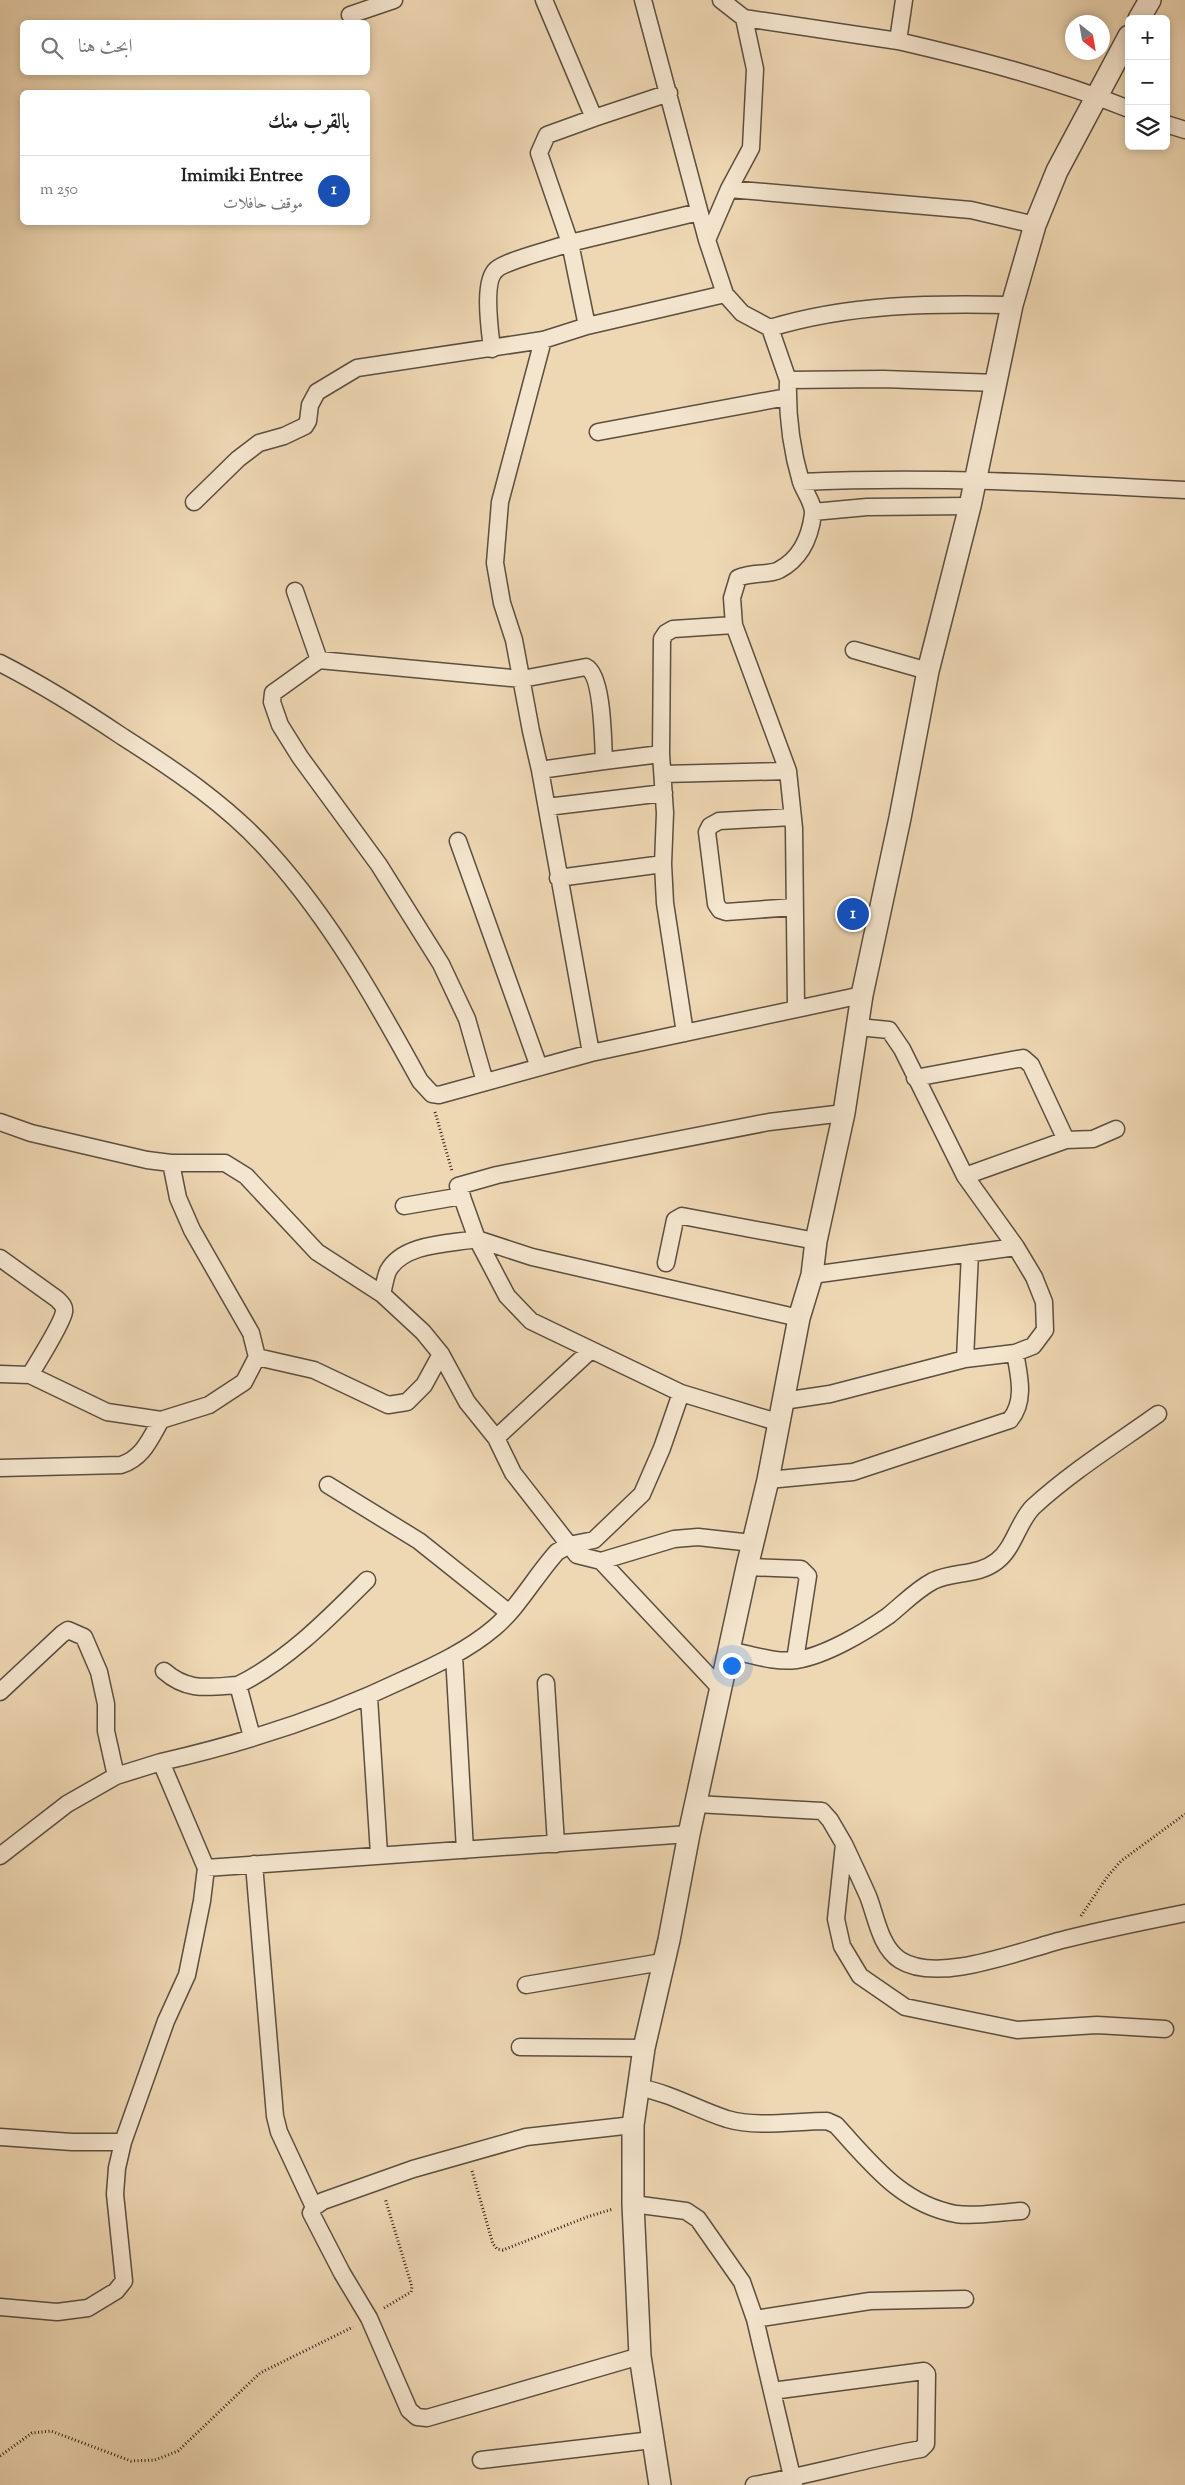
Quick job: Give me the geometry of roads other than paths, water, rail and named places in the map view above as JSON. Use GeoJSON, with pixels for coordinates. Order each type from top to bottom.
{"type":"FeatureCollection","features":[{"type":"Feature","properties":{"kind":"street"},"geometry":{"type":"LineString","coordinates":[[350,15],[394,0]]}},
{"type":"Feature","properties":{"kind":"street"},"geometry":{"type":"LineString","coordinates":[[544,0],[594,118]]}},
{"type":"Feature","properties":{"kind":"street"},"geometry":{"type":"LineString","coordinates":[[643,0],[669,92],[699,212],[725,294],[742,313],[770,328],[788,380],[788,422],[802,482],[813,512],[806,541],[797,558],[777,572],[750,572],[738,578],[732,598],[734,626],[788,771],[792,817],[796,1008]]}},
{"type":"Feature","properties":{"kind":"street"},"geometry":{"type":"LineString","coordinates":[[721,0],[744,18],[898,40],[984,61],[1097,96],[1125,107]]}},
{"type":"Feature","properties":{"kind":"street"},"geometry":{"type":"LineString","coordinates":[[898,40],[904,0]]}},
{"type":"Feature","properties":{"kind":"street"},"geometry":{"type":"LineString","coordinates":[[1141,15],[1150,0]]}},
{"type":"Feature","properties":{"kind":"street"},"geometry":{"type":"LineString","coordinates":[[707,240],[729,189],[751,148],[755,69],[744,18]]}},
{"type":"Feature","properties":{"kind":"street"},"geometry":{"type":"LineString","coordinates":[[660,2485],[640,2356],[633,2204],[633,2125],[637,2086],[644,2048],[662,1962],[669,1940],[689,1834],[752,1543],[768,1480],[777,1422],[783,1401],[798,1318],[812,1275],[816,1241],[844,1113],[862,995],[900,818],[928,671],[976,481],[1012,305],[1035,225],[1057,171],[1125,44]]}},
{"type":"Feature","properties":{"kind":"street"},"geometry":{"type":"LineString","coordinates":[[587,326],[570,243],[539,153],[547,135],[669,92]]}},
{"type":"Feature","properties":{"kind":"street"},"geometry":{"type":"LineString","coordinates":[[1170,125],[1185,130]]}},
{"type":"Feature","properties":{"kind":"street"},"geometry":{"type":"LineString","coordinates":[[729,189],[971,210],[1035,225]]}},
{"type":"Feature","properties":{"kind":"street"},"geometry":{"type":"LineString","coordinates":[[492,348],[489,283],[495,270],[510,262],[570,243],[699,212]]}},
{"type":"Feature","properties":{"kind":"street"},"geometry":{"type":"LineString","coordinates":[[194,502],[238,459],[259,443],[284,436],[305,426],[308,422],[310,404],[317,392],[357,368],[543,340],[587,326],[725,294]]}},
{"type":"Feature","properties":{"kind":"street"},"geometry":{"type":"LineString","coordinates":[[770,328],[805,317],[895,306],[934,303],[1012,305]]}},
{"type":"Feature","properties":{"kind":"street"},"geometry":{"type":"LineString","coordinates":[[543,340],[500,502],[495,562],[502,603],[514,640],[530,731],[540,770],[591,1053]]}},
{"type":"Feature","properties":{"kind":"street"},"geometry":{"type":"LineString","coordinates":[[788,380],[883,379],[997,383]]}},
{"type":"Feature","properties":{"kind":"street"},"geometry":{"type":"LineString","coordinates":[[598,432],[788,397]]}},
{"type":"Feature","properties":{"kind":"street"},"geometry":{"type":"LineString","coordinates":[[802,482],[868,479],[976,481],[1185,490]]}},
{"type":"Feature","properties":{"kind":"street"},"geometry":{"type":"LineString","coordinates":[[813,512],[867,507],[970,506]]}},
{"type":"Feature","properties":{"kind":"street"},"geometry":{"type":"LineString","coordinates":[[295,591],[319,660]]}},
{"type":"Feature","properties":{"kind":"street"},"geometry":{"type":"LineString","coordinates":[[684,1033],[665,903],[663,864],[664,793],[661,754],[662,639],[666,633],[673,629],[734,626]]}},
{"type":"Feature","properties":{"kind":"street"},"geometry":{"type":"LineString","coordinates":[[854,650],[928,671]]}},
{"type":"Feature","properties":{"kind":"street"},"geometry":{"type":"LineString","coordinates":[[485,1082],[467,1019],[441,964],[379,865],[300,757],[280,725],[272,702],[274,693],[319,660],[522,679],[581,666],[591,669],[597,682],[604,761]]}},
{"type":"Feature","properties":{"kind":"street"},"geometry":{"type":"LineString","coordinates":[[0,663],[47,687],[161,761],[224,809],[271,853],[321,915],[368,988],[420,1081],[432,1094],[439,1095],[591,1053],[862,995]]}},
{"type":"Feature","properties":{"kind":"street"},"geometry":{"type":"LineString","coordinates":[[540,770],[661,754]]}},
{"type":"Feature","properties":{"kind":"street"},"geometry":{"type":"LineString","coordinates":[[662,774],[788,771]]}},
{"type":"Feature","properties":{"kind":"street"},"geometry":{"type":"LineString","coordinates":[[547,807],[664,793]]}},
{"type":"Feature","properties":{"kind":"street"},"geometry":{"type":"LineString","coordinates":[[792,817],[719,821],[710,826],[707,832],[716,904],[720,910],[726,912],[794,908]]}},
{"type":"Feature","properties":{"kind":"street"},"geometry":{"type":"LineString","coordinates":[[458,841],[539,1067]]}},
{"type":"Feature","properties":{"kind":"street"},"geometry":{"type":"LineString","coordinates":[[558,878],[663,864]]}},
{"type":"Feature","properties":{"kind":"street"},"geometry":{"type":"LineString","coordinates":[[783,1401],[830,1394],[965,1359],[1015,1352],[1032,1346],[1045,1330],[1044,1302],[1034,1277],[1016,1247],[966,1176],[902,1049],[889,1030],[858,1027]]}},
{"type":"Feature","properties":{"kind":"street"},"geometry":{"type":"LineString","coordinates":[[915,1078],[1023,1058],[1031,1065],[1066,1140]]}},
{"type":"Feature","properties":{"kind":"street"},"geometry":{"type":"LineString","coordinates":[[404,1206],[460,1191],[497,1175],[769,1122],[844,1113]]}},
{"type":"Feature","properties":{"kind":"street"},"geometry":{"type":"LineString","coordinates":[[0,1122],[31,1133],[147,1160],[171,1163],[225,1163],[246,1176],[317,1252],[382,1294],[423,1332],[441,1354],[467,1402],[496,1438],[513,1473],[577,1555],[601,1561],[674,1540],[698,1537],[752,1543]]}},
{"type":"Feature","properties":{"kind":"street"},"geometry":{"type":"LineString","coordinates":[[966,1176],[1066,1140],[1092,1140],[1116,1129]]}},
{"type":"Feature","properties":{"kind":"street"},"geometry":{"type":"LineString","coordinates":[[0,1374],[30,1375],[107,1412],[161,1420],[209,1405],[244,1382],[257,1357],[251,1333],[214,1270],[178,1198],[171,1163]]}},
{"type":"Feature","properties":{"kind":"street"},"geometry":{"type":"LineString","coordinates":[[460,1191],[477,1239],[507,1296],[531,1321],[681,1393],[777,1422]]}},
{"type":"Feature","properties":{"kind":"street"},"geometry":{"type":"LineString","coordinates":[[666,1263],[675,1220],[682,1216],[816,1241]]}},
{"type":"Feature","properties":{"kind":"street"},"geometry":{"type":"LineString","coordinates":[[382,1294],[388,1272],[398,1258],[416,1250],[477,1239],[532,1258],[798,1318]]}},
{"type":"Feature","properties":{"kind":"street"},"geometry":{"type":"LineString","coordinates":[[812,1275],[1016,1247]]}},
{"type":"Feature","properties":{"kind":"street"},"geometry":{"type":"LineString","coordinates":[[965,1359],[970,1253]]}},
{"type":"Feature","properties":{"kind":"street"},"geometry":{"type":"LineString","coordinates":[[0,1258],[57,1299],[63,1306],[64,1313],[30,1375]]}},
{"type":"Feature","properties":{"kind":"street"},"geometry":{"type":"LineString","coordinates":[[496,1438],[591,1350]]}},
{"type":"Feature","properties":{"kind":"street"},"geometry":{"type":"LineString","coordinates":[[768,1480],[853,1472],[1010,1420],[1018,1411],[1021,1385],[1015,1352]]}},
{"type":"Feature","properties":{"kind":"street"},"geometry":{"type":"LineString","coordinates":[[257,1357],[314,1370],[388,1405],[399,1405],[407,1402],[424,1385],[441,1354]]}},
{"type":"Feature","properties":{"kind":"street"},"geometry":{"type":"LineString","coordinates":[[0,1856],[67,1804],[116,1776],[161,1762],[213,1750],[310,1719],[368,1697],[454,1655],[495,1627],[557,1552],[569,1545],[594,1540],[642,1494],[662,1448],[681,1393]]}},
{"type":"Feature","properties":{"kind":"street"},"geometry":{"type":"LineString","coordinates":[[729,1650],[795,1660],[811,1657],[864,1631],[888,1616],[923,1587],[938,1579],[973,1573],[988,1567],[1000,1559],[1032,1509],[1077,1471],[1158,1414]]}},
{"type":"Feature","properties":{"kind":"street"},"geometry":{"type":"LineString","coordinates":[[0,1468],[121,1464],[135,1460],[142,1452],[161,1420]]}},
{"type":"Feature","properties":{"kind":"street"},"geometry":{"type":"LineString","coordinates":[[328,1485],[419,1541],[508,1612]]}},
{"type":"Feature","properties":{"kind":"street"},"geometry":{"type":"LineString","coordinates":[[601,1561],[721,1689]]}},
{"type":"Feature","properties":{"kind":"street"},"geometry":{"type":"LineString","coordinates":[[747,1567],[801,1569],[808,1576],[795,1660]]}},
{"type":"Feature","properties":{"kind":"street"},"geometry":{"type":"LineString","coordinates":[[164,1671],[180,1683],[190,1686],[238,1685],[260,1674],[314,1632],[368,1580]]}},
{"type":"Feature","properties":{"kind":"street"},"geometry":{"type":"LineString","coordinates":[[0,1692],[68,1630],[84,1637],[99,1672],[106,1704],[106,1731],[116,1776]]}},
{"type":"Feature","properties":{"kind":"street"},"geometry":{"type":"LineString","coordinates":[[454,1655],[465,1850]]}},
{"type":"Feature","properties":{"kind":"street"},"geometry":{"type":"LineString","coordinates":[[546,1682],[556,1844]]}},
{"type":"Feature","properties":{"kind":"street"},"geometry":{"type":"LineString","coordinates":[[238,1685],[252,1737]]}},
{"type":"Feature","properties":{"kind":"street"},"geometry":{"type":"LineString","coordinates":[[368,1697],[379,1854]]}},
{"type":"Feature","properties":{"kind":"street"},"geometry":{"type":"LineString","coordinates":[[0,2307],[56,2312],[88,2308],[122,2286],[124,2281],[115,2194],[117,2168],[123,2142],[166,2021],[187,1975],[202,1901],[206,1868],[161,1762]]}},
{"type":"Feature","properties":{"kind":"street"},"geometry":{"type":"LineString","coordinates":[[696,1804],[822,1811],[830,1820],[844,1844],[868,1896],[881,1933],[900,1960],[928,1969],[994,1961],[1065,1939],[1185,1913]]}},
{"type":"Feature","properties":{"kind":"street"},"geometry":{"type":"LineString","coordinates":[[206,1868],[379,1854],[465,1850],[689,1834]]}},
{"type":"Feature","properties":{"kind":"street"},"geometry":{"type":"LineString","coordinates":[[844,1844],[836,1919],[842,1946],[860,1976],[905,2007],[1016,2030],[1097,2024],[1165,2029]]}},
{"type":"Feature","properties":{"kind":"street"},"geometry":{"type":"LineString","coordinates":[[254,1864],[275,2116],[279,2132],[314,2207],[312,2217],[370,2318],[409,2410],[417,2417],[427,2418],[640,2356]]}},
{"type":"Feature","properties":{"kind":"street"},"geometry":{"type":"LineString","coordinates":[[526,1985],[662,1962]]}},
{"type":"Feature","properties":{"kind":"street"},"geometry":{"type":"LineString","coordinates":[[520,2047],[644,2048]]}},
{"type":"Feature","properties":{"kind":"street"},"geometry":{"type":"LineString","coordinates":[[637,2086],[661,2091],[729,2120],[755,2123],[827,2120],[836,2125],[902,2193],[927,2207],[958,2214],[1021,2211]]}},
{"type":"Feature","properties":{"kind":"street"},"geometry":{"type":"LineString","coordinates":[[314,2207],[323,2201],[380,2181],[526,2137],[633,2125]]}},
{"type":"Feature","properties":{"kind":"street"},"geometry":{"type":"LineString","coordinates":[[0,2137],[72,2142],[123,2142]]}},
{"type":"Feature","properties":{"kind":"street"},"geometry":{"type":"LineString","coordinates":[[633,2204],[686,2211],[698,2219],[742,2282],[755,2319],[792,2482]]}},
{"type":"Feature","properties":{"kind":"street"},"geometry":{"type":"LineString","coordinates":[[755,2319],[870,2301],[964,2299]]}},
{"type":"Feature","properties":{"kind":"street"},"geometry":{"type":"LineString","coordinates":[[754,2485],[792,2482],[860,2460],[921,2449],[926,2444],[927,2374],[924,2371],[772,2392]]}},
{"type":"Feature","properties":{"kind":"street"},"geometry":{"type":"LineString","coordinates":[[481,2460],[652,2440]]}},
{"type":"Feature","properties":{"kind":"place","name":"Imimiki Entree"},"geometry":{"type":"Point","coordinates":[853,914]}}]}
